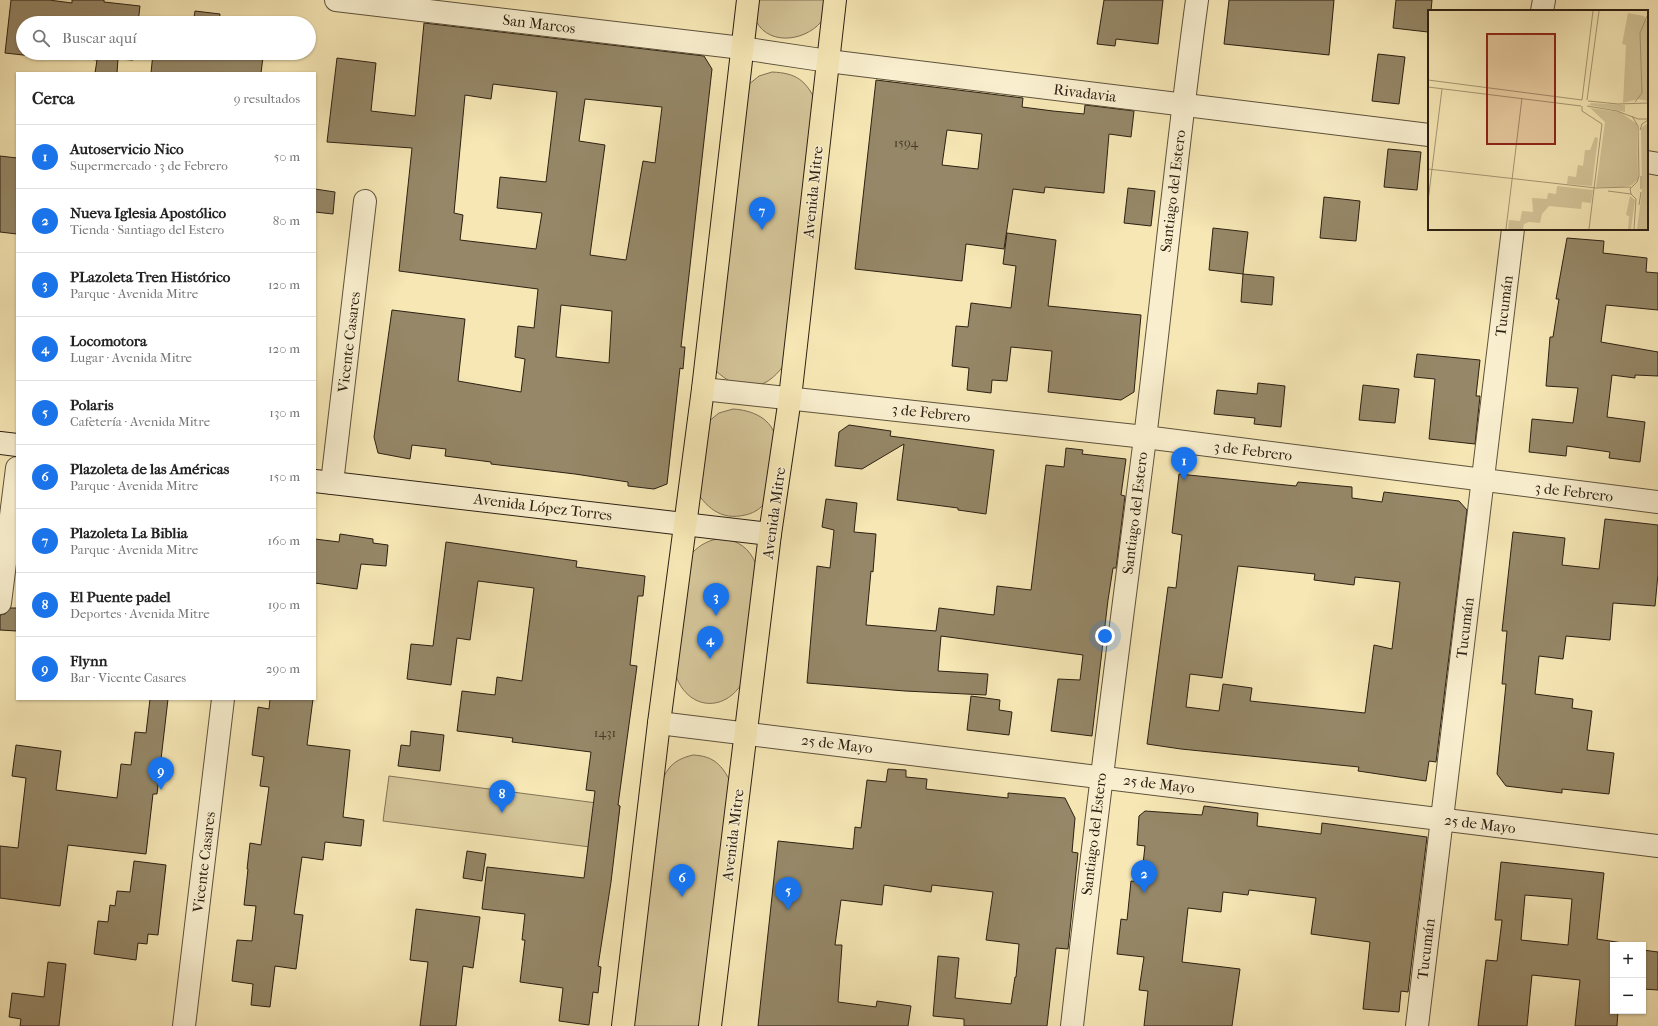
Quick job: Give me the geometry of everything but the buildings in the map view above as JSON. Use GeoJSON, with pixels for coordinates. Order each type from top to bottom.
{"type":"FeatureCollection","features":[{"type":"Feature","properties":{"kind":"main road"},"geometry":{"type":"LineString","coordinates":[[622,1026],[659,723],[703,388],[748,0]]}},
{"type":"Feature","properties":{"kind":"main road","name":"Avenida Mitre"},"geometry":{"type":"LineString","coordinates":[[710,1026],[770,534],[790,398],[835,0]]}},
{"type":"Feature","properties":{"kind":"street","name":"San Marcos"},"geometry":{"type":"LineString","coordinates":[[336,0],[742,48]]}},
{"type":"Feature","properties":{"kind":"street","name":"Santiago del Estero"},"geometry":{"type":"LineString","coordinates":[[1072,1026],[1100,777],[1145,436],[1183,105],[1198,0]]}},
{"type":"Feature","properties":{"kind":"street"},"geometry":{"type":"LineString","coordinates":[[1542,10],[1544,0]]}},
{"type":"Feature","properties":{"kind":"street","name":"Rivadavia"},"geometry":{"type":"LineString","coordinates":[[742,48],[828,61],[1428,135]]}},
{"type":"Feature","properties":{"kind":"street"},"geometry":{"type":"LineString","coordinates":[[1648,162],[1658,164]]}},
{"type":"Feature","properties":{"kind":"street","name":"Vicente Casares"},"geometry":{"type":"LineString","coordinates":[[324,482],[365,201]]}},
{"type":"Feature","properties":{"kind":"street","name":"Tucumán"},"geometry":{"type":"LineString","coordinates":[[1417,1026],[1513,230]]}},
{"type":"Feature","properties":{"kind":"street","name":"3 de Febrero"},"geometry":{"type":"LineString","coordinates":[[703,388],[1145,436],[1483,481],[1658,502]]}},
{"type":"Feature","properties":{"kind":"street"},"geometry":{"type":"LineString","coordinates":[[0,443],[16,445]]}},
{"type":"Feature","properties":{"kind":"street"},"geometry":{"type":"LineString","coordinates":[[0,603],[16,476]]}},
{"type":"Feature","properties":{"kind":"street","name":"Avenida López Torres"},"geometry":{"type":"LineString","coordinates":[[324,482],[770,534]]}},
{"type":"Feature","properties":{"kind":"street","name":"Vicente Casares"},"geometry":{"type":"LineString","coordinates":[[184,1026],[223,700]]}},
{"type":"Feature","properties":{"kind":"street","name":"25 de Mayo"},"geometry":{"type":"LineString","coordinates":[[659,723],[1658,846]]}},
{"type":"Feature","properties":{"kind":"shaded area"},"geometry":{"type":"Polygon","coordinates":[[[751,0],[827,0],[825,16],[818,26],[800,36],[780,38],[762,30],[755,19],[751,0]]]}},
{"type":"Feature","properties":{"kind":"shaded area"},"geometry":{"type":"Polygon","coordinates":[[[772,72],[788,74],[799,79],[808,88],[816,102],[784,365],[768,381],[751,387],[733,383],[724,378],[715,370],[748,85],[759,76],[772,72]]]}},
{"type":"Feature","properties":{"kind":"shaded area"},"geometry":{"type":"Polygon","coordinates":[[[733,409],[754,413],[766,421],[774,432],[776,444],[770,489],[766,501],[755,512],[728,516],[715,511],[703,501],[694,487],[708,422],[719,413],[733,409]]]}},
{"type":"Feature","properties":{"kind":"shaded area"},"geometry":{"type":"Polygon","coordinates":[[[722,538],[734,541],[743,546],[756,564],[744,680],[736,692],[726,699],[715,703],[705,703],[695,700],[686,693],[679,682],[674,669],[692,553],[706,543],[722,538]]]}},
{"type":"Feature","properties":{"kind":"shaded area"},"geometry":{"type":"Polygon","coordinates":[[[693,755],[707,757],[721,766],[731,783],[700,1023],[698,1026],[634,1026],[631,1016],[661,784],[666,772],[673,764],[693,755]]]}},
{"type":"Feature","properties":{"kind":"shaded area"},"geometry":{"type":"Polygon","coordinates":[[[389,776],[620,806],[614,850],[383,821],[389,776]]]}},
{"type":"Feature","properties":{"kind":"place","name":"Plazoleta La Biblia"},"geometry":{"type":"Point","coordinates":[762,230]}},
{"type":"Feature","properties":{"kind":"place","name":"Autoservicio Nico"},"geometry":{"type":"Point","coordinates":[1184,480]}},
{"type":"Feature","properties":{"kind":"place","name":"PLazoleta Tren Histórico"},"geometry":{"type":"Point","coordinates":[716,616]}},
{"type":"Feature","properties":{"kind":"place","name":"Locomotora"},"geometry":{"type":"Point","coordinates":[710,659]}},
{"type":"Feature","properties":{"kind":"place","name":"Flynn"},"geometry":{"type":"Point","coordinates":[161,790]}},
{"type":"Feature","properties":{"kind":"place","name":"El Puente padel"},"geometry":{"type":"Point","coordinates":[502,813]}},
{"type":"Feature","properties":{"kind":"place","name":"Nueva Iglesia Apostólico"},"geometry":{"type":"Point","coordinates":[1144,893]}},
{"type":"Feature","properties":{"kind":"place","name":"Plazoleta de las Américas"},"geometry":{"type":"Point","coordinates":[682,897]}},
{"type":"Feature","properties":{"kind":"place","name":"Polaris"},"geometry":{"type":"Point","coordinates":[788,910]}}]}
